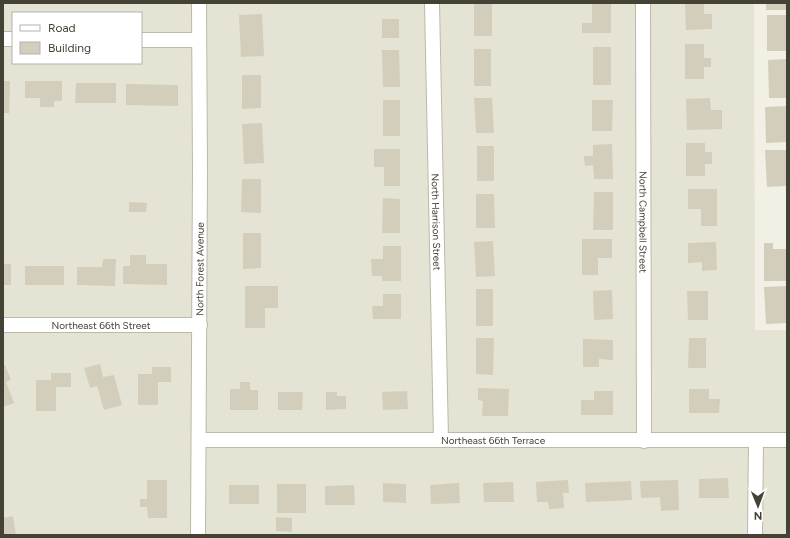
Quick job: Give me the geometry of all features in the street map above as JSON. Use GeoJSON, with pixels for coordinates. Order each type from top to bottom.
{"type":"FeatureCollection","features":[{"type":"Feature","properties":{"kind":"street","name":"North Forest Avenue"},"geometry":{"type":"LineString","coordinates":[[198,535],[200,326],[199,3]]}},
{"type":"Feature","properties":{"kind":"street","name":"North Harrison Street"},"geometry":{"type":"LineString","coordinates":[[432,3],[441,440]]}},
{"type":"Feature","properties":{"kind":"street","name":"North Campbell Street"},"geometry":{"type":"LineString","coordinates":[[643,3],[644,441]]}},
{"type":"Feature","properties":{"kind":"street"},"geometry":{"type":"LineString","coordinates":[[142,40],[199,40]]}},
{"type":"Feature","properties":{"kind":"street","name":"Northeast 66th Street"},"geometry":{"type":"LineString","coordinates":[[3,325],[200,326]]}},
{"type":"Feature","properties":{"kind":"street","name":"Northeast 66th Terrace"},"geometry":{"type":"LineString","coordinates":[[199,440],[787,440]]}},
{"type":"Feature","properties":{"kind":"street"},"geometry":{"type":"LineString","coordinates":[[755,535],[756,441]]}},
{"type":"Feature","properties":{"kind":"shaded area"},"geometry":{"type":"Polygon","coordinates":[[[3,3],[754,3],[755,330],[787,330],[787,535],[3,535],[3,3]]]}},
{"type":"Feature","properties":{"kind":"building"},"geometry":{"type":"Polygon","coordinates":[[[474,3],[492,3],[492,36],[474,36],[474,3]]]}},
{"type":"Feature","properties":{"kind":"building"},"geometry":{"type":"Polygon","coordinates":[[[592,3],[611,3],[611,33],[582,33],[582,23],[592,23],[592,3]]]}},
{"type":"Feature","properties":{"kind":"building"},"geometry":{"type":"Polygon","coordinates":[[[685,3],[704,3],[704,14],[712,14],[712,29],[686,30],[685,3]]]}},
{"type":"Feature","properties":{"kind":"building"},"geometry":{"type":"Polygon","coordinates":[[[766,3],[787,3],[787,10],[766,10],[766,3]]]}},
{"type":"Feature","properties":{"kind":"building"},"geometry":{"type":"Polygon","coordinates":[[[262,14],[264,56],[241,57],[239,15],[262,14]]]}},
{"type":"Feature","properties":{"kind":"building"},"geometry":{"type":"Polygon","coordinates":[[[767,15],[787,15],[787,51],[767,51],[767,15]]]}},
{"type":"Feature","properties":{"kind":"building"},"geometry":{"type":"Polygon","coordinates":[[[382,19],[399,19],[399,38],[382,38],[382,19]]]}},
{"type":"Feature","properties":{"kind":"building"},"geometry":{"type":"Polygon","coordinates":[[[685,44],[704,44],[704,58],[711,58],[711,67],[704,67],[704,79],[685,79],[685,44]]]}},
{"type":"Feature","properties":{"kind":"building"},"geometry":{"type":"Polygon","coordinates":[[[593,47],[611,47],[611,85],[593,85],[593,47]]]}},
{"type":"Feature","properties":{"kind":"building"},"geometry":{"type":"Polygon","coordinates":[[[474,49],[491,49],[491,86],[474,86],[474,49]]]}},
{"type":"Feature","properties":{"kind":"building"},"geometry":{"type":"Polygon","coordinates":[[[382,50],[399,50],[400,87],[383,87],[382,50]]]}},
{"type":"Feature","properties":{"kind":"building"},"geometry":{"type":"Polygon","coordinates":[[[787,59],[787,98],[769,98],[768,60],[787,59]]]}},
{"type":"Feature","properties":{"kind":"building"},"geometry":{"type":"Polygon","coordinates":[[[242,75],[261,75],[261,108],[242,109],[242,75]]]}},
{"type":"Feature","properties":{"kind":"building"},"geometry":{"type":"Polygon","coordinates":[[[3,81],[10,81],[9,113],[3,113],[3,81]]]}},
{"type":"Feature","properties":{"kind":"building"},"geometry":{"type":"Polygon","coordinates":[[[25,81],[62,81],[62,101],[54,101],[54,107],[40,107],[40,98],[25,98],[25,81]]]}},
{"type":"Feature","properties":{"kind":"building"},"geometry":{"type":"Polygon","coordinates":[[[76,83],[116,83],[116,103],[75,103],[76,83]]]}},
{"type":"Feature","properties":{"kind":"building"},"geometry":{"type":"Polygon","coordinates":[[[126,84],[178,85],[178,106],[126,105],[126,84]]]}},
{"type":"Feature","properties":{"kind":"building"},"geometry":{"type":"Polygon","coordinates":[[[474,98],[492,98],[494,133],[476,133],[474,98]]]}},
{"type":"Feature","properties":{"kind":"building"},"geometry":{"type":"Polygon","coordinates":[[[710,98],[711,110],[722,110],[722,129],[687,130],[686,99],[710,98]]]}},
{"type":"Feature","properties":{"kind":"building"},"geometry":{"type":"Polygon","coordinates":[[[383,100],[400,100],[400,136],[383,136],[383,100]]]}},
{"type":"Feature","properties":{"kind":"building"},"geometry":{"type":"Polygon","coordinates":[[[592,100],[613,100],[612,131],[592,131],[592,100]]]}},
{"type":"Feature","properties":{"kind":"building"},"geometry":{"type":"Polygon","coordinates":[[[787,106],[787,142],[766,143],[765,107],[787,106]]]}},
{"type":"Feature","properties":{"kind":"building"},"geometry":{"type":"Polygon","coordinates":[[[262,123],[264,163],[244,164],[242,124],[262,123]]]}},
{"type":"Feature","properties":{"kind":"building"},"geometry":{"type":"Polygon","coordinates":[[[686,143],[705,143],[705,152],[712,152],[712,164],[705,164],[705,176],[686,176],[686,143]]]}},
{"type":"Feature","properties":{"kind":"building"},"geometry":{"type":"Polygon","coordinates":[[[612,144],[613,179],[594,179],[593,165],[585,166],[584,156],[593,156],[593,145],[612,144]]]}},
{"type":"Feature","properties":{"kind":"building"},"geometry":{"type":"Polygon","coordinates":[[[477,146],[494,146],[494,181],[477,181],[477,146]]]}},
{"type":"Feature","properties":{"kind":"building"},"geometry":{"type":"Polygon","coordinates":[[[374,149],[400,149],[400,186],[384,186],[384,167],[374,167],[374,149]]]}},
{"type":"Feature","properties":{"kind":"building"},"geometry":{"type":"Polygon","coordinates":[[[765,150],[787,150],[787,186],[767,187],[765,150]]]}},
{"type":"Feature","properties":{"kind":"building"},"geometry":{"type":"Polygon","coordinates":[[[242,179],[261,179],[261,213],[241,212],[242,179]]]}},
{"type":"Feature","properties":{"kind":"building"},"geometry":{"type":"Polygon","coordinates":[[[688,189],[717,189],[717,226],[701,226],[701,209],[688,209],[688,189]]]}},
{"type":"Feature","properties":{"kind":"building"},"geometry":{"type":"Polygon","coordinates":[[[594,192],[613,192],[613,230],[593,230],[594,192]]]}},
{"type":"Feature","properties":{"kind":"building"},"geometry":{"type":"Polygon","coordinates":[[[476,194],[494,194],[495,228],[476,228],[476,194]]]}},
{"type":"Feature","properties":{"kind":"building"},"geometry":{"type":"Polygon","coordinates":[[[383,198],[400,199],[400,233],[382,233],[383,198]]]}},
{"type":"Feature","properties":{"kind":"building"},"geometry":{"type":"Polygon","coordinates":[[[129,202],[147,203],[146,212],[129,212],[129,202]]]}},
{"type":"Feature","properties":{"kind":"building"},"geometry":{"type":"Polygon","coordinates":[[[243,233],[261,233],[261,268],[243,269],[243,233]]]}},
{"type":"Feature","properties":{"kind":"building"},"geometry":{"type":"Polygon","coordinates":[[[582,239],[612,239],[612,258],[598,258],[598,275],[582,275],[582,239]]]}},
{"type":"Feature","properties":{"kind":"building"},"geometry":{"type":"Polygon","coordinates":[[[493,241],[495,276],[476,277],[474,242],[493,241]]]}},
{"type":"Feature","properties":{"kind":"building"},"geometry":{"type":"Polygon","coordinates":[[[716,242],[717,270],[702,271],[702,262],[688,263],[688,243],[716,242]]]}},
{"type":"Feature","properties":{"kind":"building"},"geometry":{"type":"Polygon","coordinates":[[[764,243],[773,243],[773,249],[787,249],[787,281],[764,281],[764,243]]]}},
{"type":"Feature","properties":{"kind":"building"},"geometry":{"type":"Polygon","coordinates":[[[383,246],[401,246],[401,281],[382,281],[382,276],[372,276],[371,259],[383,259],[383,246]]]}},
{"type":"Feature","properties":{"kind":"building"},"geometry":{"type":"Polygon","coordinates":[[[130,255],[146,255],[146,264],[167,264],[167,285],[123,284],[123,266],[130,266],[130,255]]]}},
{"type":"Feature","properties":{"kind":"building"},"geometry":{"type":"Polygon","coordinates":[[[103,259],[116,259],[115,286],[77,285],[77,267],[102,267],[103,259]]]}},
{"type":"Feature","properties":{"kind":"building"},"geometry":{"type":"Polygon","coordinates":[[[3,264],[11,264],[11,285],[3,285],[3,264]]]}},
{"type":"Feature","properties":{"kind":"building"},"geometry":{"type":"Polygon","coordinates":[[[25,266],[64,266],[64,285],[25,285],[25,266]]]}},
{"type":"Feature","properties":{"kind":"building"},"geometry":{"type":"Polygon","coordinates":[[[245,286],[278,286],[278,308],[265,308],[265,328],[245,328],[245,286]]]}},
{"type":"Feature","properties":{"kind":"building"},"geometry":{"type":"Polygon","coordinates":[[[787,286],[787,323],[766,324],[764,287],[787,286]]]}},
{"type":"Feature","properties":{"kind":"building"},"geometry":{"type":"Polygon","coordinates":[[[476,289],[493,289],[493,326],[476,326],[476,289]]]}},
{"type":"Feature","properties":{"kind":"building"},"geometry":{"type":"Polygon","coordinates":[[[612,290],[613,319],[594,320],[593,291],[612,290]]]}},
{"type":"Feature","properties":{"kind":"building"},"geometry":{"type":"Polygon","coordinates":[[[687,291],[708,291],[708,320],[688,320],[687,291]]]}},
{"type":"Feature","properties":{"kind":"building"},"geometry":{"type":"Polygon","coordinates":[[[383,294],[401,294],[401,319],[373,319],[372,306],[383,306],[383,294]]]}},
{"type":"Feature","properties":{"kind":"building"},"geometry":{"type":"Polygon","coordinates":[[[476,338],[494,338],[493,375],[476,374],[476,338]]]}},
{"type":"Feature","properties":{"kind":"building"},"geometry":{"type":"Polygon","coordinates":[[[689,338],[706,338],[706,368],[688,368],[689,338]]]}},
{"type":"Feature","properties":{"kind":"building"},"geometry":{"type":"Polygon","coordinates":[[[583,339],[613,340],[613,360],[599,359],[599,367],[583,367],[583,339]]]}},
{"type":"Feature","properties":{"kind":"building"},"geometry":{"type":"Polygon","coordinates":[[[100,364],[103,377],[114,375],[122,405],[104,410],[97,386],[90,388],[84,368],[100,364]]]}},
{"type":"Feature","properties":{"kind":"building"},"geometry":{"type":"Polygon","coordinates":[[[5,365],[11,380],[6,382],[14,403],[3,407],[3,366],[5,365]]]}},
{"type":"Feature","properties":{"kind":"building"},"geometry":{"type":"Polygon","coordinates":[[[152,367],[171,367],[171,382],[158,382],[158,405],[138,405],[138,374],[152,374],[152,367]]]}},
{"type":"Feature","properties":{"kind":"building"},"geometry":{"type":"Polygon","coordinates":[[[51,373],[71,373],[71,387],[56,387],[56,411],[36,411],[36,380],[51,380],[51,373]]]}},
{"type":"Feature","properties":{"kind":"building"},"geometry":{"type":"Polygon","coordinates":[[[240,382],[250,382],[250,390],[258,390],[258,410],[230,410],[230,389],[240,389],[240,382]]]}},
{"type":"Feature","properties":{"kind":"building"},"geometry":{"type":"Polygon","coordinates":[[[478,388],[509,389],[508,416],[482,416],[483,401],[478,400],[478,388]]]}},
{"type":"Feature","properties":{"kind":"building"},"geometry":{"type":"Polygon","coordinates":[[[689,389],[709,389],[709,399],[720,399],[719,413],[689,413],[689,389]]]}},
{"type":"Feature","properties":{"kind":"building"},"geometry":{"type":"Polygon","coordinates":[[[407,391],[408,409],[383,410],[382,392],[407,391]]]}},
{"type":"Feature","properties":{"kind":"building"},"geometry":{"type":"Polygon","coordinates":[[[594,391],[613,391],[613,415],[581,415],[581,400],[594,400],[594,391]]]}},
{"type":"Feature","properties":{"kind":"building"},"geometry":{"type":"Polygon","coordinates":[[[278,392],[303,392],[302,410],[278,410],[278,392]]]}},
{"type":"Feature","properties":{"kind":"building"},"geometry":{"type":"Polygon","coordinates":[[[326,392],[337,392],[337,396],[346,396],[346,409],[326,410],[326,392]]]}},
{"type":"Feature","properties":{"kind":"building"},"geometry":{"type":"Polygon","coordinates":[[[728,478],[729,498],[699,498],[699,479],[728,478]]]}},
{"type":"Feature","properties":{"kind":"building"},"geometry":{"type":"Polygon","coordinates":[[[147,480],[167,480],[167,518],[148,518],[147,507],[140,507],[140,499],[147,499],[147,480]]]}},
{"type":"Feature","properties":{"kind":"building"},"geometry":{"type":"Polygon","coordinates":[[[568,480],[569,493],[563,493],[564,508],[549,509],[548,502],[537,502],[536,482],[568,480]]]}},
{"type":"Feature","properties":{"kind":"building"},"geometry":{"type":"Polygon","coordinates":[[[678,480],[679,510],[661,511],[660,497],[641,498],[640,481],[678,480]]]}},
{"type":"Feature","properties":{"kind":"building"},"geometry":{"type":"Polygon","coordinates":[[[631,481],[632,500],[586,502],[585,483],[631,481]]]}},
{"type":"Feature","properties":{"kind":"building"},"geometry":{"type":"Polygon","coordinates":[[[513,482],[514,502],[484,502],[483,483],[513,482]]]}},
{"type":"Feature","properties":{"kind":"building"},"geometry":{"type":"Polygon","coordinates":[[[383,483],[406,484],[406,503],[383,502],[383,483]]]}},
{"type":"Feature","properties":{"kind":"building"},"geometry":{"type":"Polygon","coordinates":[[[459,483],[460,503],[431,504],[430,485],[459,483]]]}},
{"type":"Feature","properties":{"kind":"building"},"geometry":{"type":"Polygon","coordinates":[[[277,484],[306,484],[306,513],[277,513],[277,484]]]}},
{"type":"Feature","properties":{"kind":"building"},"geometry":{"type":"Polygon","coordinates":[[[229,485],[259,485],[259,504],[229,504],[229,485]]]}},
{"type":"Feature","properties":{"kind":"building"},"geometry":{"type":"Polygon","coordinates":[[[354,485],[355,505],[325,505],[325,486],[354,485]]]}},
{"type":"Feature","properties":{"kind":"building"},"geometry":{"type":"Polygon","coordinates":[[[13,516],[16,535],[3,535],[3,518],[13,516]]]}},
{"type":"Feature","properties":{"kind":"building"},"geometry":{"type":"Polygon","coordinates":[[[276,517],[292,518],[292,532],[276,531],[276,517]]]}}]}
